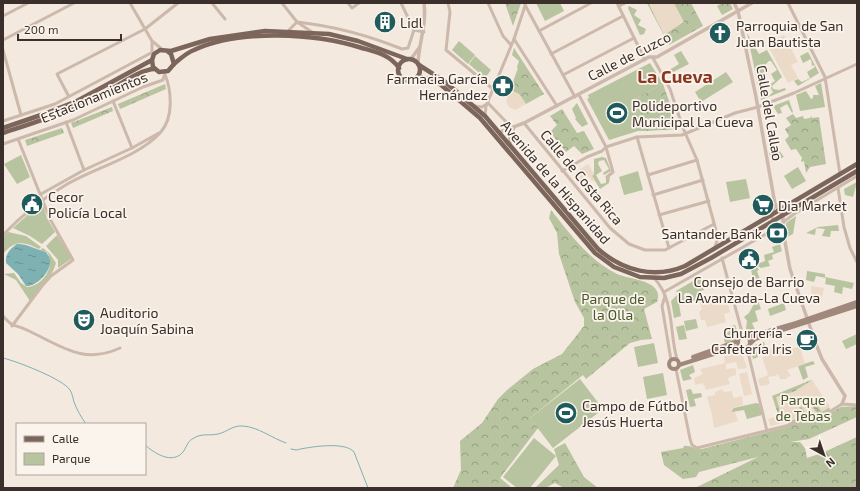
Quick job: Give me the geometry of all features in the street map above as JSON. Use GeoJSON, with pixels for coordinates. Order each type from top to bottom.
{"type":"FeatureCollection","features":[{"type":"Feature","properties":{"kind":"main road"},"geometry":{"type":"LineString","coordinates":[[3,128],[77,101],[152,55],[165,50],[230,35],[288,30],[312,32],[358,41],[419,64],[420,71],[418,77],[411,80],[404,80],[400,74],[399,68],[388,57],[352,45],[325,39],[288,36],[250,38],[211,44],[193,50],[174,64],[168,71],[164,72],[150,69],[60,114],[3,133]]}},
{"type":"Feature","properties":{"kind":"main road"},"geometry":{"type":"LineString","coordinates":[[165,50],[171,54],[174,64]]}},
{"type":"Feature","properties":{"kind":"main road"},"geometry":{"type":"LineString","coordinates":[[152,55],[155,70]]}},
{"type":"Feature","properties":{"kind":"main road"},"geometry":{"type":"LineString","coordinates":[[399,68],[402,62],[409,59]]}},
{"type":"Feature","properties":{"kind":"main road","name":"Avenida de la Hispanidad"},"geometry":{"type":"LineString","coordinates":[[419,64],[444,81],[485,116],[590,241],[603,254],[619,264],[643,272],[669,271],[685,266],[857,164]]}},
{"type":"Feature","properties":{"kind":"main road","name":"Avenida de la Hispanidad"},"geometry":{"type":"LineString","coordinates":[[418,77],[432,79],[440,84],[480,118],[595,253],[620,270],[640,277],[670,277],[688,271],[774,221],[783,218],[857,171]]}},
{"type":"Feature","properties":{"kind":"main road"},"geometry":{"type":"LineString","coordinates":[[678,364],[671,360],[669,363],[670,367],[740,346],[747,348],[755,340],[857,302]]}},
{"type":"Feature","properties":{"kind":"main road"},"geometry":{"type":"LineString","coordinates":[[678,364],[685,360],[738,341],[743,336],[748,337],[857,306]]}},
{"type":"Feature","properties":{"kind":"main road"},"geometry":{"type":"LineString","coordinates":[[748,337],[751,343]]}},
{"type":"Feature","properties":{"kind":"main road"},"geometry":{"type":"LineString","coordinates":[[738,341],[740,346]]}},
{"type":"Feature","properties":{"kind":"street"},"geometry":{"type":"LineString","coordinates":[[3,16],[28,3]]}},
{"type":"Feature","properties":{"kind":"street"},"geometry":{"type":"LineString","coordinates":[[62,3],[65,8]]}},
{"type":"Feature","properties":{"kind":"street"},"geometry":{"type":"LineString","coordinates":[[3,40],[74,3]]}},
{"type":"Feature","properties":{"kind":"street"},"geometry":{"type":"LineString","coordinates":[[130,3],[152,41],[165,50]]}},
{"type":"Feature","properties":{"kind":"street"},"geometry":{"type":"LineString","coordinates":[[68,95],[57,74],[145,28],[178,3]]}},
{"type":"Feature","properties":{"kind":"street"},"geometry":{"type":"LineString","coordinates":[[212,3],[225,19]]}},
{"type":"Feature","properties":{"kind":"street"},"geometry":{"type":"LineString","coordinates":[[282,3],[297,22],[312,32]]}},
{"type":"Feature","properties":{"kind":"street"},"geometry":{"type":"LineString","coordinates":[[348,3],[352,8],[359,3]]}},
{"type":"Feature","properties":{"kind":"street"},"geometry":{"type":"LineString","coordinates":[[401,3],[409,24],[414,30],[424,32]]}},
{"type":"Feature","properties":{"kind":"street"},"geometry":{"type":"LineString","coordinates":[[419,64],[425,22],[424,3]]}},
{"type":"Feature","properties":{"kind":"street"},"geometry":{"type":"LineString","coordinates":[[448,3],[450,12],[446,50],[493,89]]}},
{"type":"Feature","properties":{"kind":"street"},"geometry":{"type":"LineString","coordinates":[[488,3],[503,36],[511,45]]}},
{"type":"Feature","properties":{"kind":"street"},"geometry":{"type":"LineString","coordinates":[[539,31],[591,3]]}},
{"type":"Feature","properties":{"kind":"street"},"geometry":{"type":"LineString","coordinates":[[625,3],[618,5],[645,60]]}},
{"type":"Feature","properties":{"kind":"street","name":"Calle del Callao"},"geometry":{"type":"LineString","coordinates":[[734,3],[738,11],[758,107],[775,204],[771,216]]}},
{"type":"Feature","properties":{"kind":"street","name":"Calle de Cuzco"},"geometry":{"type":"LineString","coordinates":[[500,132],[524,123],[645,60],[657,57],[752,3]]}},
{"type":"Feature","properties":{"kind":"street"},"geometry":{"type":"LineString","coordinates":[[788,3],[825,78],[840,174]]}},
{"type":"Feature","properties":{"kind":"street"},"geometry":{"type":"LineString","coordinates":[[526,4],[563,76],[577,96],[606,146],[613,172],[607,176]]}},
{"type":"Feature","properties":{"kind":"street"},"geometry":{"type":"LineString","coordinates":[[485,116],[493,89],[514,39],[526,4]]}},
{"type":"Feature","properties":{"kind":"street"},"geometry":{"type":"LineString","coordinates":[[551,54],[623,16]]}},
{"type":"Feature","properties":{"kind":"street"},"geometry":{"type":"LineString","coordinates":[[297,22],[347,30],[402,49],[408,48],[414,30]]}},
{"type":"Feature","properties":{"kind":"street"},"geometry":{"type":"LineString","coordinates":[[288,30],[297,22]]}},
{"type":"Feature","properties":{"kind":"street"},"geometry":{"type":"LineString","coordinates":[[563,76],[634,38]]}},
{"type":"Feature","properties":{"kind":"street"},"geometry":{"type":"LineString","coordinates":[[514,39],[557,106]]}},
{"type":"Feature","properties":{"kind":"street"},"geometry":{"type":"LineString","coordinates":[[3,121],[55,104],[68,95],[152,55],[152,41]]}},
{"type":"Feature","properties":{"kind":"street"},"geometry":{"type":"LineString","coordinates":[[409,59],[421,43]]}},
{"type":"Feature","properties":{"kind":"street"},"geometry":{"type":"LineString","coordinates":[[3,50],[21,115]]}},
{"type":"Feature","properties":{"kind":"street"},"geometry":{"type":"LineString","coordinates":[[653,58],[667,82],[697,160],[718,238],[714,249]]}},
{"type":"Feature","properties":{"kind":"street"},"geometry":{"type":"LineString","coordinates":[[562,171],[587,157],[602,151],[606,146],[637,137],[682,135],[735,113],[758,107],[794,93],[857,64]]}},
{"type":"Feature","properties":{"kind":"street"},"geometry":{"type":"LineString","coordinates":[[3,235],[43,200],[86,174],[133,150],[161,132],[167,121],[170,98],[168,83],[164,72]]}},
{"type":"Feature","properties":{"kind":"street","name":"Estacionamientos"},"geometry":{"type":"LineString","coordinates":[[3,144],[66,122],[143,87],[163,80],[164,72]]}},
{"type":"Feature","properties":{"kind":"street"},"geometry":{"type":"LineString","coordinates":[[113,101],[133,150]]}},
{"type":"Feature","properties":{"kind":"street"},"geometry":{"type":"LineString","coordinates":[[474,106],[482,107],[488,103]]}},
{"type":"Feature","properties":{"kind":"street","name":"Avenida de la Hispanidad"},"geometry":{"type":"LineString","coordinates":[[488,103],[513,128]]}},
{"type":"Feature","properties":{"kind":"street"},"geometry":{"type":"LineString","coordinates":[[66,122],[86,174]]}},
{"type":"Feature","properties":{"kind":"street","name":"Calle de Costa Rica"},"geometry":{"type":"LineString","coordinates":[[524,123],[615,234],[629,244],[645,250],[669,248],[714,224]]}},
{"type":"Feature","properties":{"kind":"street"},"geometry":{"type":"LineString","coordinates":[[510,144],[510,135],[513,128]]}},
{"type":"Feature","properties":{"kind":"street"},"geometry":{"type":"LineString","coordinates":[[637,137],[669,248]]}},
{"type":"Feature","properties":{"kind":"street"},"geometry":{"type":"LineString","coordinates":[[12,326],[51,276],[73,260],[53,226],[18,138]]}},
{"type":"Feature","properties":{"kind":"street"},"geometry":{"type":"LineString","coordinates":[[41,194],[84,170],[133,150]]}},
{"type":"Feature","properties":{"kind":"street"},"geometry":{"type":"LineString","coordinates":[[648,175],[697,160]]}},
{"type":"Feature","properties":{"kind":"street","name":"Avenida de la Hispanidad"},"geometry":{"type":"LineString","coordinates":[[664,292],[749,244],[778,226],[783,218],[857,176]]}},
{"type":"Feature","properties":{"kind":"street"},"geometry":{"type":"LineString","coordinates":[[653,195],[703,180]]}},
{"type":"Feature","properties":{"kind":"street"},"geometry":{"type":"LineString","coordinates":[[838,188],[844,227],[850,248],[857,262]]}},
{"type":"Feature","properties":{"kind":"street"},"geometry":{"type":"LineString","coordinates":[[659,215],[709,201]]}},
{"type":"Feature","properties":{"kind":"street"},"geometry":{"type":"LineString","coordinates":[[775,204],[780,206],[788,206]]}},
{"type":"Feature","properties":{"kind":"street","name":"Calle del Callao"},"geometry":{"type":"LineString","coordinates":[[775,204],[780,210],[783,218]]}},
{"type":"Feature","properties":{"kind":"street"},"geometry":{"type":"LineString","coordinates":[[771,216],[782,231]]}},
{"type":"Feature","properties":{"kind":"street"},"geometry":{"type":"LineString","coordinates":[[783,218],[782,231],[790,269],[822,359],[845,396],[842,404]]}},
{"type":"Feature","properties":{"kind":"street"},"geometry":{"type":"LineString","coordinates":[[718,238],[727,242]]}},
{"type":"Feature","properties":{"kind":"street"},"geometry":{"type":"LineString","coordinates":[[722,258],[743,336]]}},
{"type":"Feature","properties":{"kind":"street"},"geometry":{"type":"LineString","coordinates":[[654,278],[664,292],[665,296],[678,364],[690,442],[695,447],[703,448],[815,418],[842,404],[857,405]]}},
{"type":"Feature","properties":{"kind":"street"},"geometry":{"type":"LineString","coordinates":[[665,296],[662,306],[671,360]]}},
{"type":"Feature","properties":{"kind":"street"},"geometry":{"type":"LineString","coordinates":[[3,316],[12,326],[28,330],[58,346],[91,356],[120,348]]}},
{"type":"Feature","properties":{"kind":"street"},"geometry":{"type":"LineString","coordinates":[[747,348],[767,431]]}},
{"type":"Feature","properties":{"kind":"green space"},"geometry":{"type":"Polygon","coordinates":[[[505,3],[521,3],[513,26],[505,3]]]}},
{"type":"Feature","properties":{"kind":"green space"},"geometry":{"type":"Polygon","coordinates":[[[536,3],[560,3],[564,11],[545,21],[536,3]]]}},
{"type":"Feature","properties":{"kind":"green space"},"geometry":{"type":"Polygon","coordinates":[[[647,3],[691,3],[703,26],[669,45],[647,3]]]}},
{"type":"Feature","properties":{"kind":"green space"},"geometry":{"type":"Polygon","coordinates":[[[722,3],[730,3],[733,9],[722,15],[717,6],[722,3]]]}},
{"type":"Feature","properties":{"kind":"green space"},"geometry":{"type":"Polygon","coordinates":[[[629,6],[637,10],[634,15],[641,20],[638,25],[646,29],[644,34],[640,35],[628,8],[629,6]]]}},
{"type":"Feature","properties":{"kind":"green space"},"geometry":{"type":"Polygon","coordinates":[[[747,33],[759,54],[767,50],[782,77],[772,86],[773,89],[779,90],[785,88],[786,90],[761,100],[747,33]],[[771,61],[765,65],[769,72],[763,76],[767,83],[761,87],[767,96],[773,92],[769,85],[775,81],[771,74],[777,70],[771,61]]]}},
{"type":"Feature","properties":{"kind":"green space"},"geometry":{"type":"Polygon","coordinates":[[[459,41],[475,55],[468,64],[452,50],[459,41]]]}},
{"type":"Feature","properties":{"kind":"green space"},"geometry":{"type":"Polygon","coordinates":[[[514,48],[544,94],[526,104],[519,94],[510,90],[519,61],[512,55],[514,48]]]}},
{"type":"Feature","properties":{"kind":"green space"},"geometry":{"type":"Polygon","coordinates":[[[681,51],[689,64],[667,75],[666,72],[679,64],[674,55],[681,51]]]}},
{"type":"Feature","properties":{"kind":"green space"},"geometry":{"type":"Polygon","coordinates":[[[808,52],[819,73],[798,86],[794,81],[798,79],[802,82],[810,78],[807,72],[815,67],[814,65],[812,66],[811,59],[803,63],[800,56],[808,52]]]}},
{"type":"Feature","properties":{"kind":"green space"},"geometry":{"type":"Polygon","coordinates":[[[475,56],[491,70],[485,78],[469,64],[475,56]]]}},
{"type":"Feature","properties":{"kind":"green space","name":"Polideportivo Municipal La Cueva"},"geometry":{"type":"Polygon","coordinates":[[[650,63],[663,84],[632,100],[647,131],[638,131],[609,140],[587,99],[589,98],[588,95],[650,63]]]}},
{"type":"Feature","properties":{"kind":"green space"},"geometry":{"type":"Polygon","coordinates":[[[726,72],[733,82],[701,102],[695,92],[726,72]]]}},
{"type":"Feature","properties":{"kind":"green space"},"geometry":{"type":"Polygon","coordinates":[[[821,83],[825,107],[800,111],[796,95],[806,91],[811,99],[813,98],[813,95],[819,95],[815,86],[821,83]]]}},
{"type":"Feature","properties":{"kind":"green space"},"geometry":{"type":"Polygon","coordinates":[[[165,84],[166,89],[120,109],[118,104],[165,84]]]}},
{"type":"Feature","properties":{"kind":"green space"},"geometry":{"type":"Polygon","coordinates":[[[663,84],[679,129],[647,131],[632,100],[663,84]]]}},
{"type":"Feature","properties":{"kind":"green space"},"geometry":{"type":"Polygon","coordinates":[[[789,100],[793,112],[792,113],[787,104],[780,108],[782,113],[778,114],[773,106],[789,100]]]}},
{"type":"Feature","properties":{"kind":"green space"},"geometry":{"type":"Polygon","coordinates":[[[577,103],[588,124],[582,127],[575,119],[576,118],[572,109],[577,103]]]}},
{"type":"Feature","properties":{"kind":"green space"},"geometry":{"type":"Polygon","coordinates":[[[112,107],[113,111],[73,128],[71,123],[112,107]]]}},
{"type":"Feature","properties":{"kind":"green space"},"geometry":{"type":"Polygon","coordinates":[[[562,109],[577,133],[584,131],[594,149],[582,154],[574,146],[566,152],[550,132],[557,125],[550,116],[562,109]]]}},
{"type":"Feature","properties":{"kind":"green space"},"geometry":{"type":"Polygon","coordinates":[[[793,114],[796,118],[803,116],[804,119],[812,116],[812,118],[819,117],[826,164],[810,167],[806,173],[804,161],[801,161],[802,158],[796,149],[791,150],[785,140],[789,136],[785,129],[791,125],[786,118],[793,114]]]}},
{"type":"Feature","properties":{"kind":"green space"},"geometry":{"type":"Polygon","coordinates":[[[62,128],[64,133],[27,146],[25,140],[62,128]]]}},
{"type":"Feature","properties":{"kind":"green space"},"geometry":{"type":"Polygon","coordinates":[[[778,149],[784,157],[772,162],[769,153],[778,149]]]}},
{"type":"Feature","properties":{"kind":"green space"},"geometry":{"type":"Polygon","coordinates":[[[21,155],[30,177],[17,184],[4,164],[21,155]]]}},
{"type":"Feature","properties":{"kind":"green space"},"geometry":{"type":"Polygon","coordinates":[[[602,157],[606,158],[611,171],[604,175],[603,173],[609,169],[604,160],[599,161],[598,164],[602,171],[596,175],[601,184],[606,183],[606,178],[610,176],[609,183],[600,189],[592,176],[594,174],[594,159],[602,157]]]}},
{"type":"Feature","properties":{"kind":"green space"},"geometry":{"type":"Polygon","coordinates":[[[798,167],[806,181],[792,189],[784,176],[798,167]]]}},
{"type":"Feature","properties":{"kind":"green space"},"geometry":{"type":"Polygon","coordinates":[[[638,171],[643,190],[624,195],[619,177],[638,171]]]}},
{"type":"Feature","properties":{"kind":"green space"},"geometry":{"type":"Polygon","coordinates":[[[746,179],[750,198],[730,202],[726,182],[746,179]]]}},
{"type":"Feature","properties":{"kind":"green space"},"geometry":{"type":"Polygon","coordinates":[[[857,182],[853,197],[845,195],[844,189],[857,182]]]}},
{"type":"Feature","properties":{"kind":"green space"},"geometry":{"type":"Polygon","coordinates":[[[42,202],[47,218],[55,232],[42,244],[30,236],[13,228],[42,202]]]}},
{"type":"Feature","properties":{"kind":"green space","name":"Parque de la Olla"},"geometry":{"type":"Polygon","coordinates":[[[551,210],[581,246],[607,268],[617,274],[645,282],[656,289],[658,295],[657,302],[644,309],[652,339],[630,343],[586,379],[583,375],[530,418],[538,428],[500,478],[512,488],[453,488],[461,470],[460,441],[482,423],[498,399],[507,390],[533,369],[562,354],[584,326],[584,318],[575,302],[559,254],[557,233],[549,218],[551,210]]]}},
{"type":"Feature","properties":{"kind":"green space"},"geometry":{"type":"Polygon","coordinates":[[[796,216],[793,234],[787,237],[786,223],[796,216]]]}},
{"type":"Feature","properties":{"kind":"green space"},"geometry":{"type":"Polygon","coordinates":[[[838,225],[839,231],[831,231],[830,237],[822,236],[825,229],[816,228],[838,225]]]}},
{"type":"Feature","properties":{"kind":"green space"},"geometry":{"type":"Polygon","coordinates":[[[816,228],[815,235],[806,233],[816,228]]]}},
{"type":"Feature","properties":{"kind":"green space"},"geometry":{"type":"Polygon","coordinates":[[[8,232],[26,236],[41,247],[39,249],[29,244],[20,243],[11,246],[3,254],[3,237],[8,232]]]}},
{"type":"Feature","properties":{"kind":"green space"},"geometry":{"type":"Polygon","coordinates":[[[57,235],[71,259],[58,268],[58,260],[46,246],[57,235]]]}},
{"type":"Feature","properties":{"kind":"green space"},"geometry":{"type":"Polygon","coordinates":[[[780,244],[782,251],[772,255],[773,259],[768,261],[770,266],[761,268],[758,266],[757,264],[765,261],[764,255],[774,252],[772,247],[780,244]]]}},
{"type":"Feature","properties":{"kind":"green space"},"geometry":{"type":"Polygon","coordinates":[[[43,248],[50,254],[56,263],[49,278],[30,301],[16,280],[4,274],[14,273],[21,283],[27,287],[38,283],[43,279],[49,269],[50,263],[47,252],[40,250],[43,248]]]}},
{"type":"Feature","properties":{"kind":"green space"},"geometry":{"type":"Polygon","coordinates":[[[752,259],[759,270],[757,271],[761,282],[754,284],[749,260],[752,259]]]}},
{"type":"Feature","properties":{"kind":"green space"},"geometry":{"type":"Polygon","coordinates":[[[807,271],[825,274],[825,277],[854,283],[852,289],[843,287],[842,294],[834,292],[835,286],[825,284],[826,278],[816,276],[814,282],[806,280],[807,271]]]}},
{"type":"Feature","properties":{"kind":"green space"},"geometry":{"type":"Polygon","coordinates":[[[700,277],[704,290],[698,292],[699,300],[692,301],[690,293],[685,293],[684,295],[686,302],[679,304],[681,316],[674,318],[671,301],[678,294],[676,291],[700,277]]]}},
{"type":"Feature","properties":{"kind":"green space"},"geometry":{"type":"Polygon","coordinates":[[[758,301],[761,309],[755,311],[758,321],[752,323],[756,332],[751,333],[746,329],[747,321],[744,317],[749,313],[755,302],[758,301]]]}},
{"type":"Feature","properties":{"kind":"green space"},"geometry":{"type":"Polygon","coordinates":[[[784,303],[786,310],[770,316],[768,309],[784,303]]]}},
{"type":"Feature","properties":{"kind":"green space"},"geometry":{"type":"Polygon","coordinates":[[[696,319],[698,328],[686,331],[684,321],[696,319]]]}},
{"type":"Feature","properties":{"kind":"green space"},"geometry":{"type":"Polygon","coordinates":[[[684,325],[687,339],[679,340],[676,327],[684,325]]]}},
{"type":"Feature","properties":{"kind":"green space"},"geometry":{"type":"Polygon","coordinates":[[[735,325],[739,335],[735,340],[725,343],[723,334],[729,332],[728,327],[735,325]]]}},
{"type":"Feature","properties":{"kind":"green space"},"geometry":{"type":"Polygon","coordinates":[[[857,334],[857,344],[846,349],[842,341],[857,334]]]}},
{"type":"Feature","properties":{"kind":"green space"},"geometry":{"type":"Polygon","coordinates":[[[764,342],[766,348],[756,351],[758,357],[753,359],[751,350],[755,345],[764,342]]]}},
{"type":"Feature","properties":{"kind":"green space"},"geometry":{"type":"Polygon","coordinates":[[[654,343],[658,363],[638,367],[634,347],[654,343]]]}},
{"type":"Feature","properties":{"kind":"green space"},"geometry":{"type":"Polygon","coordinates":[[[813,361],[815,364],[805,367],[808,377],[803,380],[798,366],[813,361]]]}},
{"type":"Feature","properties":{"kind":"green space"},"geometry":{"type":"Polygon","coordinates":[[[693,365],[695,372],[689,375],[692,379],[683,381],[680,370],[693,365]]]}},
{"type":"Feature","properties":{"kind":"green space"},"geometry":{"type":"Polygon","coordinates":[[[663,373],[667,395],[647,399],[643,377],[663,373]]]}},
{"type":"Feature","properties":{"kind":"green space","name":"Campo de Fútbol Jesús Huerta"},"geometry":{"type":"Polygon","coordinates":[[[580,379],[603,409],[553,448],[530,418],[580,379]]]}},
{"type":"Feature","properties":{"kind":"green space","name":"Parque de Tebas"},"geometry":{"type":"Polygon","coordinates":[[[811,380],[830,409],[828,414],[841,407],[857,406],[857,417],[809,439],[790,442],[800,442],[805,448],[807,458],[857,437],[857,488],[695,488],[758,457],[699,472],[696,477],[683,479],[664,465],[661,452],[683,448],[684,446],[702,449],[791,426],[778,414],[772,396],[811,380]]]}},
{"type":"Feature","properties":{"kind":"green space"},"geometry":{"type":"Polygon","coordinates":[[[691,389],[693,394],[701,393],[702,397],[694,399],[696,406],[690,407],[686,390],[691,389]]]}},
{"type":"Feature","properties":{"kind":"green space"},"geometry":{"type":"Polygon","coordinates":[[[756,403],[759,404],[762,415],[747,419],[744,410],[731,411],[734,408],[756,403]]]}},
{"type":"Feature","properties":{"kind":"green space"},"geometry":{"type":"Polygon","coordinates":[[[534,438],[556,456],[530,488],[517,488],[503,477],[534,438]]]}},
{"type":"Feature","properties":{"kind":"green space"},"geometry":{"type":"Polygon","coordinates":[[[565,443],[584,477],[598,488],[564,488],[555,483],[545,488],[535,488],[559,465],[554,449],[565,443]]]}},
{"type":"Feature","properties":{"kind":"shaded area"},"geometry":{"type":"Polygon","coordinates":[[[674,3],[684,22],[664,35],[649,4],[674,3]]]}},
{"type":"Feature","properties":{"kind":"shaded area"},"geometry":{"type":"Polygon","coordinates":[[[784,35],[798,62],[791,65],[798,78],[788,83],[767,44],[784,35]]]}},
{"type":"Feature","properties":{"kind":"shaded area"},"geometry":{"type":"Polygon","coordinates":[[[510,90],[519,94],[526,104],[515,110],[509,107],[506,102],[510,90]]]}},
{"type":"Feature","properties":{"kind":"shaded area"},"geometry":{"type":"Polygon","coordinates":[[[588,164],[594,174],[592,176],[595,181],[592,181],[588,176],[577,183],[576,181],[580,178],[576,172],[588,164]]]}},
{"type":"Feature","properties":{"kind":"shaded area"},"geometry":{"type":"Polygon","coordinates":[[[811,286],[824,288],[821,300],[812,298],[811,286]]]}},
{"type":"Feature","properties":{"kind":"shaded area"},"geometry":{"type":"Polygon","coordinates":[[[721,298],[722,305],[728,304],[730,312],[724,314],[726,322],[707,327],[705,320],[701,320],[699,312],[702,309],[700,302],[721,298]]]}},
{"type":"Feature","properties":{"kind":"shaded area"},"geometry":{"type":"Polygon","coordinates":[[[798,340],[805,364],[787,370],[791,376],[787,377],[787,379],[780,379],[778,374],[768,377],[770,383],[767,385],[760,386],[758,379],[768,375],[762,357],[769,356],[767,351],[777,347],[779,353],[781,351],[798,347],[798,340]]]}},
{"type":"Feature","properties":{"kind":"shaded area"},"geometry":{"type":"Polygon","coordinates":[[[741,350],[747,368],[738,369],[736,362],[726,364],[726,369],[735,368],[736,370],[736,375],[729,377],[728,379],[730,384],[706,390],[703,383],[695,385],[694,378],[703,374],[700,369],[725,363],[724,356],[741,350]]]}},
{"type":"Feature","properties":{"kind":"shaded area"},"geometry":{"type":"Polygon","coordinates":[[[747,372],[752,394],[744,396],[739,374],[747,372]]]}},
{"type":"Feature","properties":{"kind":"shaded area"},"geometry":{"type":"Polygon","coordinates":[[[812,380],[830,407],[822,412],[813,400],[810,402],[817,414],[807,416],[802,407],[799,407],[804,417],[771,426],[768,419],[781,415],[776,397],[795,391],[812,380]]]}},
{"type":"Feature","properties":{"kind":"shaded area"},"geometry":{"type":"Polygon","coordinates":[[[722,389],[724,392],[732,391],[733,398],[742,396],[743,405],[731,409],[732,412],[735,412],[738,421],[714,428],[707,397],[715,395],[715,392],[722,389]]]}},
{"type":"Feature","properties":{"kind":"water"},"geometry":{"type":"Polygon","coordinates":[[[17,244],[46,252],[50,259],[50,264],[46,273],[39,281],[30,286],[26,286],[18,274],[6,263],[8,252],[17,244]]]}},
{"type":"Feature","properties":{"kind":"waterway"},"geometry":{"type":"LineString","coordinates":[[3,358],[39,371],[66,386],[71,391],[76,408],[85,423]]}},
{"type":"Feature","properties":{"kind":"waterway"},"geometry":{"type":"LineString","coordinates":[[146,446],[158,454],[169,458],[174,458],[179,456],[187,444],[197,436],[218,434],[239,426],[260,430],[286,443]]}},
{"type":"Feature","properties":{"kind":"waterway"},"geometry":{"type":"LineString","coordinates":[[291,449],[296,450],[326,446],[343,447],[349,449],[354,452],[368,488]]}},
{"type":"Feature","properties":{"kind":"place","name":"Lidl"},"geometry":{"type":"Point","coordinates":[385,22]}},
{"type":"Feature","properties":{"kind":"place","name":"Parroquia de San Juan Bautista"},"geometry":{"type":"Point","coordinates":[720,33]}},
{"type":"Feature","properties":{"kind":"place","name":"Farmacia García Hernández"},"geometry":{"type":"Point","coordinates":[503,86]}},
{"type":"Feature","properties":{"kind":"place","name":"Polideportivo Municipal La Cueva"},"geometry":{"type":"Point","coordinates":[617,113]}},
{"type":"Feature","properties":{"kind":"place","name":"Cecor Policía Local"},"geometry":{"type":"Point","coordinates":[32,204]}},
{"type":"Feature","properties":{"kind":"place","name":"Dia Market"},"geometry":{"type":"Point","coordinates":[763,205]}},
{"type":"Feature","properties":{"kind":"place","name":"Santander Bank"},"geometry":{"type":"Point","coordinates":[777,233]}},
{"type":"Feature","properties":{"kind":"place","name":"Consejo de Barrio La Avanzada-La Cueva"},"geometry":{"type":"Point","coordinates":[749,259]}},
{"type":"Feature","properties":{"kind":"place","name":"Auditorio Joaquín Sabina"},"geometry":{"type":"Point","coordinates":[84,320]}},
{"type":"Feature","properties":{"kind":"place","name":"Churrería - Cafetería Iris"},"geometry":{"type":"Point","coordinates":[807,340]}},
{"type":"Feature","properties":{"kind":"place","name":"Campo de Fútbol Jesús Huerta"},"geometry":{"type":"Point","coordinates":[566,413]}},
{"type":"Feature","properties":{"kind":"district","name":"La Cueva"},"geometry":{"type":"Point","coordinates":[675,76]}}]}
